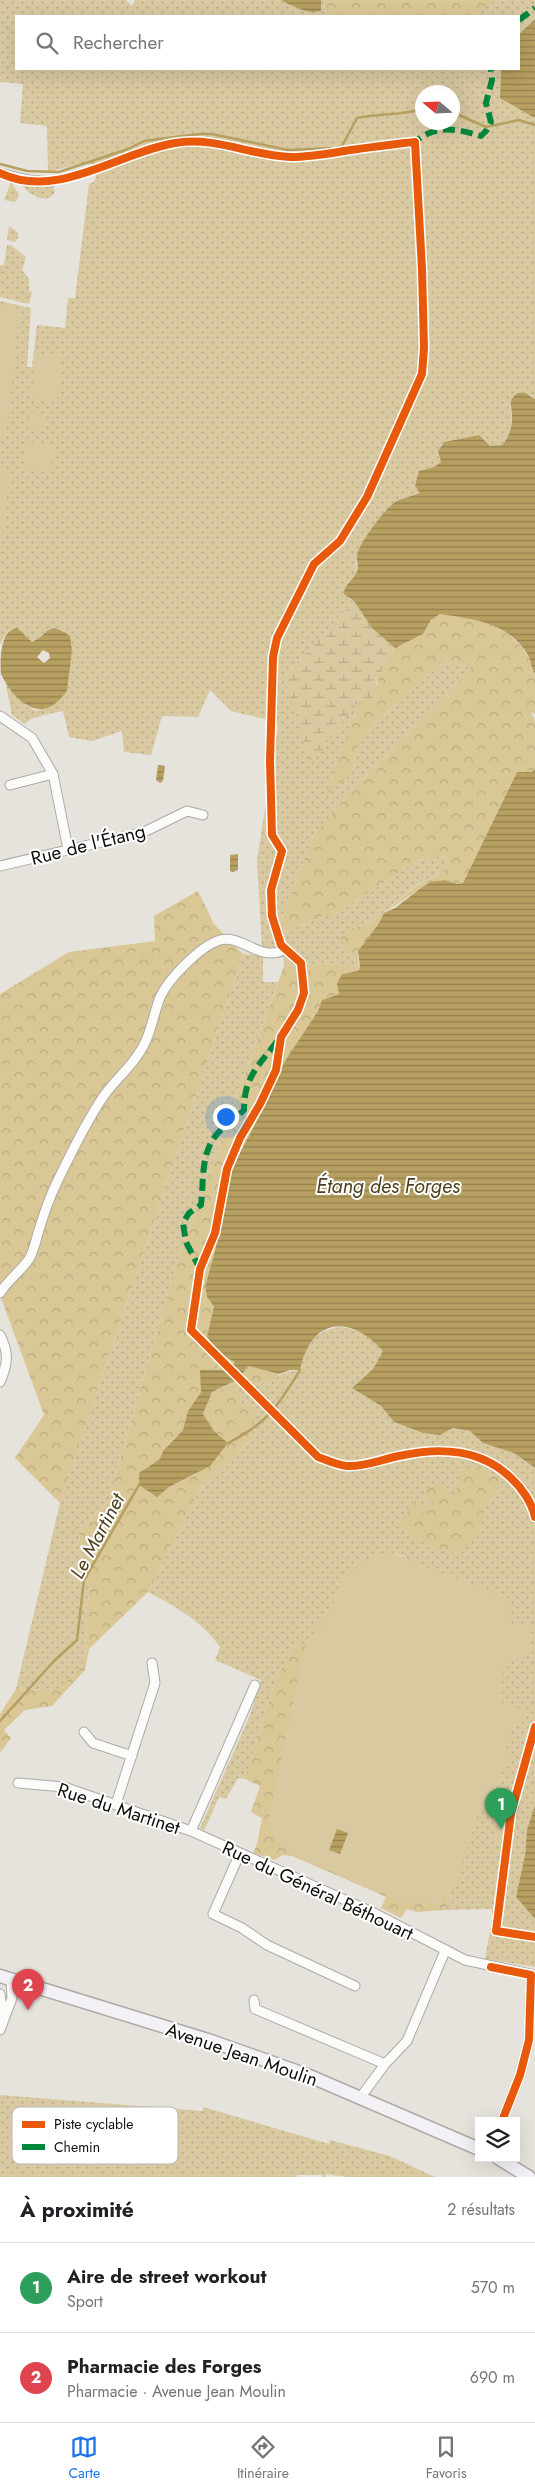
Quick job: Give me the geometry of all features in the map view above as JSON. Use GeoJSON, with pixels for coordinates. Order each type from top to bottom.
{"type":"FeatureCollection","features":[{"type":"Feature","properties":{"kind":"main road","name":"Avenue Jean Moulin"},"geometry":{"type":"LineString","coordinates":[[6,1978],[211,2041],[307,2076],[475,2146]]}},
{"type":"Feature","properties":{"kind":"main road"},"geometry":{"type":"LineString","coordinates":[[504,2162],[524,2176]]}},
{"type":"Feature","properties":{"kind":"street"},"geometry":{"type":"LineString","coordinates":[[0,173],[28,180],[50,182]]}},
{"type":"Feature","properties":{"kind":"street"},"geometry":{"type":"LineString","coordinates":[[0,716],[32,738],[53,774],[68,849]]}},
{"type":"Feature","properties":{"kind":"street"},"geometry":{"type":"LineString","coordinates":[[10,785],[53,774]]}},
{"type":"Feature","properties":{"kind":"street","name":"Rue de l'Étang"},"geometry":{"type":"LineString","coordinates":[[0,866],[144,832],[187,811],[203,815]]}},
{"type":"Feature","properties":{"kind":"street"},"geometry":{"type":"LineString","coordinates":[[0,1293],[8,1280],[30,1258],[58,1181],[102,1098],[137,1057],[150,1034],[159,999],[170,980],[199,952],[220,940],[238,942],[256,950],[275,954],[284,950]]}},
{"type":"Feature","properties":{"kind":"street"},"geometry":{"type":"LineString","coordinates":[[0,1334],[6,1346],[8,1365],[0,1382]]}},
{"type":"Feature","properties":{"kind":"street"},"geometry":{"type":"LineString","coordinates":[[116,1804],[155,1683],[152,1664]]}},
{"type":"Feature","properties":{"kind":"street"},"geometry":{"type":"LineString","coordinates":[[191,1831],[255,1685]]}},
{"type":"Feature","properties":{"kind":"street"},"geometry":{"type":"LineString","coordinates":[[84,1732],[93,1743],[132,1756]]}},
{"type":"Feature","properties":{"kind":"street","name":"Rue du Martinet"},"geometry":{"type":"LineString","coordinates":[[18,1783],[64,1787],[191,1831]]}},
{"type":"Feature","properties":{"kind":"street","name":"Rue du Général Béthouart"},"geometry":{"type":"LineString","coordinates":[[191,1831],[401,1926],[445,1951],[481,1965],[533,1975]]}},
{"type":"Feature","properties":{"kind":"street"},"geometry":{"type":"LineString","coordinates":[[240,1853],[213,1914],[242,1928],[267,1945],[355,1986]]}},
{"type":"Feature","properties":{"kind":"street"},"geometry":{"type":"LineString","coordinates":[[360,2098],[386,2064],[407,2041],[445,1951]]}},
{"type":"Feature","properties":{"kind":"street"},"geometry":{"type":"LineString","coordinates":[[504,2117],[520,2075],[529,2040],[533,1975]]}},
{"type":"Feature","properties":{"kind":"street"},"geometry":{"type":"LineString","coordinates":[[1,2027],[12,1998],[6,1978]]}},
{"type":"Feature","properties":{"kind":"street"},"geometry":{"type":"LineString","coordinates":[[0,1994],[4,2012],[1,2027]]}},
{"type":"Feature","properties":{"kind":"street"},"geometry":{"type":"LineString","coordinates":[[254,2000],[255,2009],[386,2064]]}},
{"type":"Feature","properties":{"kind":"green space"},"geometry":{"type":"Polygon","coordinates":[[[0,0],[126,0],[132,6],[135,0],[323,0],[327,15],[15,15],[15,70],[501,70],[500,98],[535,117],[535,399],[531,395],[510,406],[511,426],[508,436],[502,445],[490,447],[479,435],[442,444],[440,449],[441,462],[434,467],[419,471],[421,493],[404,498],[390,506],[364,541],[358,553],[355,576],[347,584],[348,598],[354,601],[284,677],[361,698],[328,793],[352,773],[355,753],[374,723],[445,661],[471,667],[448,695],[361,781],[314,834],[280,924],[290,930],[322,916],[332,916],[418,860],[445,856],[449,865],[440,874],[418,884],[370,923],[351,929],[339,938],[354,956],[358,971],[333,963],[284,966],[283,955],[262,947],[257,860],[278,726],[265,719],[231,711],[210,690],[198,717],[162,716],[151,755],[124,752],[122,731],[92,741],[69,737],[63,711],[36,717],[25,724],[12,715],[5,679],[26,706],[36,711],[54,704],[67,691],[72,651],[64,631],[59,629],[50,630],[32,642],[14,628],[8,631],[0,644],[0,301],[31,308],[27,367],[32,367],[37,325],[65,328],[68,298],[75,298],[89,184],[95,181],[97,171],[93,164],[76,165],[48,172],[47,126],[20,123],[23,84],[0,82],[0,0]]]}},
{"type":"Feature","properties":{"kind":"green space"},"geometry":{"type":"Polygon","coordinates":[[[323,0],[495,1],[472,15],[327,15],[323,0]]]}},
{"type":"Feature","properties":{"kind":"green space"},"geometry":{"type":"Polygon","coordinates":[[[494,0],[535,0],[535,19],[520,32],[520,15],[472,15],[494,0]]]}},
{"type":"Feature","properties":{"kind":"green space"},"geometry":{"type":"Polygon","coordinates":[[[11,182],[19,195],[15,202],[4,200],[11,182]]]}},
{"type":"Feature","properties":{"kind":"green space"},"geometry":{"type":"Polygon","coordinates":[[[21,182],[52,186],[55,191],[48,198],[37,197],[27,191],[21,182]]]}},
{"type":"Feature","properties":{"kind":"green space"},"geometry":{"type":"Polygon","coordinates":[[[9,226],[18,233],[18,238],[15,242],[7,240],[9,226]]]}},
{"type":"Feature","properties":{"kind":"green space"},"geometry":{"type":"Polygon","coordinates":[[[7,245],[11,245],[26,257],[22,270],[29,279],[29,290],[32,293],[29,304],[0,297],[0,265],[4,265],[7,245]]]}},
{"type":"Feature","properties":{"kind":"green space"},"geometry":{"type":"Polygon","coordinates":[[[0,306],[20,309],[5,441],[0,441],[0,306]]]}},
{"type":"Feature","properties":{"kind":"green space"},"geometry":{"type":"Polygon","coordinates":[[[62,354],[57,402],[31,397],[36,357],[62,354]]]}},
{"type":"Feature","properties":{"kind":"green space"},"geometry":{"type":"Polygon","coordinates":[[[30,412],[45,414],[43,431],[28,430],[30,412]]]}},
{"type":"Feature","properties":{"kind":"green space"},"geometry":{"type":"Polygon","coordinates":[[[27,442],[55,445],[51,473],[24,470],[27,442]]]}},
{"type":"Feature","properties":{"kind":"green space"},"geometry":{"type":"Polygon","coordinates":[[[0,472],[9,473],[0,561],[0,472]]]}},
{"type":"Feature","properties":{"kind":"green space"},"geometry":{"type":"Polygon","coordinates":[[[354,601],[372,628],[395,648],[378,677],[374,696],[369,700],[361,698],[311,764],[284,677],[354,601]]]}},
{"type":"Feature","properties":{"kind":"green space"},"geometry":{"type":"Polygon","coordinates":[[[440,614],[471,617],[493,625],[512,637],[527,654],[535,675],[535,714],[531,712],[535,721],[535,769],[533,772],[517,772],[463,883],[457,884],[445,880],[421,888],[384,913],[379,923],[358,951],[360,968],[358,971],[342,974],[339,994],[322,1000],[318,1011],[285,1061],[262,1111],[231,1170],[215,1251],[205,1286],[207,1297],[214,1307],[236,1361],[228,1370],[201,1370],[201,1392],[188,1411],[183,1430],[167,1446],[157,1496],[169,1487],[195,1474],[228,1443],[214,1431],[203,1414],[212,1392],[237,1379],[248,1366],[279,1374],[273,1382],[252,1383],[242,1389],[240,1405],[255,1409],[253,1435],[229,1461],[204,1480],[148,1592],[89,1649],[85,1670],[52,1706],[25,1710],[4,1730],[11,1738],[0,1753],[0,1714],[16,1689],[57,1690],[83,1666],[87,1644],[86,1615],[90,1587],[79,1534],[108,1502],[177,1262],[284,966],[333,963],[358,970],[354,956],[339,938],[351,929],[370,923],[419,884],[440,874],[449,865],[445,856],[418,860],[332,916],[322,916],[290,930],[280,924],[314,834],[361,781],[448,695],[471,667],[445,661],[374,723],[355,753],[352,773],[327,794],[361,698],[378,684],[378,677],[395,648],[423,634],[431,620],[440,614]]]}},
{"type":"Feature","properties":{"kind":"green space"},"geometry":{"type":"Polygon","coordinates":[[[198,891],[214,924],[243,954],[60,1503],[15,1458],[44,1415],[0,1295],[0,994],[69,952],[155,941],[154,916],[198,891]]]}},
{"type":"Feature","properties":{"kind":"green space"},"geometry":{"type":"Polygon","coordinates":[[[243,954],[263,955],[263,982],[278,982],[177,1262],[108,1502],[79,1535],[90,1586],[86,1615],[87,1644],[83,1666],[57,1690],[16,1689],[60,1503],[243,954]]]}},
{"type":"Feature","properties":{"kind":"green space"},"geometry":{"type":"Polygon","coordinates":[[[340,1327],[364,1334],[383,1351],[373,1369],[352,1388],[381,1406],[394,1422],[423,1433],[440,1435],[453,1428],[470,1431],[483,1443],[514,1453],[535,1468],[535,1805],[527,1830],[525,1855],[516,1897],[535,1919],[535,1967],[485,1959],[493,1914],[491,1909],[446,1910],[452,1876],[406,1557],[391,1553],[370,1558],[344,1579],[330,1607],[306,1645],[294,1648],[276,1678],[245,1779],[238,1778],[226,1799],[219,1797],[204,1831],[200,1828],[250,1715],[261,1680],[215,1660],[220,1647],[205,1629],[178,1609],[148,1592],[204,1480],[242,1447],[240,1405],[242,1389],[252,1383],[273,1382],[282,1374],[300,1370],[312,1341],[323,1332],[340,1327]]]}},
{"type":"Feature","properties":{"kind":"green space"},"geometry":{"type":"Polygon","coordinates":[[[474,1464],[481,1466],[488,1478],[495,1475],[500,1480],[497,1492],[488,1500],[475,1540],[453,1553],[422,1541],[408,1532],[400,1520],[407,1513],[413,1502],[419,1502],[419,1512],[423,1513],[426,1506],[434,1503],[425,1500],[427,1489],[441,1482],[449,1495],[452,1495],[457,1489],[460,1473],[474,1464]]]}},
{"type":"Feature","properties":{"kind":"green space"},"geometry":{"type":"Polygon","coordinates":[[[387,1552],[510,1599],[512,1625],[529,1626],[532,1648],[503,1668],[501,1702],[526,1711],[523,1722],[514,1727],[505,1748],[517,1756],[500,1775],[495,1791],[478,1815],[455,1887],[439,1904],[405,1903],[298,1857],[281,1846],[271,1830],[269,1817],[304,1649],[327,1619],[343,1580],[370,1557],[387,1552]]]}},
{"type":"Feature","properties":{"kind":"green space"},"geometry":{"type":"Polygon","coordinates":[[[391,1553],[418,1562],[413,1573],[452,1876],[446,1910],[417,1912],[407,1909],[401,1918],[381,1908],[386,1897],[373,1891],[292,1856],[283,1855],[274,1860],[253,1853],[257,1844],[262,1818],[251,1812],[260,1786],[245,1779],[276,1678],[294,1648],[306,1645],[330,1607],[344,1579],[357,1565],[370,1558],[391,1553]]]}},
{"type":"Feature","properties":{"kind":"green space"},"geometry":{"type":"Polygon","coordinates":[[[499,1819],[506,1820],[503,1840],[495,1839],[499,1819]]]}},
{"type":"Feature","properties":{"kind":"green space"},"geometry":{"type":"Polygon","coordinates":[[[0,2095],[152,2107],[12,2107],[12,2164],[178,2164],[178,2109],[203,2111],[203,2107],[329,2144],[330,2140],[390,2156],[435,2177],[347,2177],[326,2174],[326,2177],[322,2177],[322,2175],[297,2175],[297,2177],[0,2177],[0,2095]]]}},
{"type":"Feature","properties":{"kind":"water"},"geometry":{"type":"Polygon","coordinates":[[[281,0],[321,0],[321,11],[306,11],[281,0]]]}},
{"type":"Feature","properties":{"kind":"water"},"geometry":{"type":"Polygon","coordinates":[[[535,19],[535,117],[500,98],[501,70],[520,70],[520,33],[535,19]]]}},
{"type":"Feature","properties":{"kind":"water"},"geometry":{"type":"Polygon","coordinates":[[[518,393],[525,393],[535,399],[535,674],[529,657],[518,642],[499,628],[476,620],[440,614],[431,620],[423,634],[395,648],[372,628],[354,601],[344,594],[344,590],[357,571],[357,558],[362,543],[379,519],[395,502],[420,493],[415,486],[419,471],[434,467],[441,462],[438,451],[444,442],[479,435],[490,446],[502,445],[511,427],[511,400],[518,393]]]}},
{"type":"Feature","properties":{"kind":"water"},"geometry":{"type":"Polygon","coordinates":[[[17,628],[32,642],[53,629],[63,631],[70,636],[72,651],[67,691],[57,702],[40,709],[32,707],[17,697],[5,682],[1,674],[2,646],[7,634],[17,628]],[[43,650],[37,657],[44,663],[50,658],[49,653],[43,650]]]}},
{"type":"Feature","properties":{"kind":"water"},"geometry":{"type":"Polygon","coordinates":[[[158,765],[165,766],[163,781],[160,783],[156,780],[158,765]]]}},
{"type":"Feature","properties":{"kind":"water","name":"Étang des Forges"},"geometry":{"type":"Polygon","coordinates":[[[535,769],[535,1468],[514,1453],[483,1443],[470,1431],[453,1428],[440,1435],[423,1433],[394,1422],[381,1406],[352,1388],[373,1369],[383,1351],[370,1339],[357,1331],[345,1327],[333,1327],[322,1331],[313,1340],[305,1353],[300,1370],[290,1370],[279,1374],[248,1366],[239,1379],[212,1392],[203,1414],[214,1431],[228,1443],[210,1466],[169,1487],[157,1497],[139,1485],[139,1473],[160,1459],[163,1451],[183,1430],[188,1411],[201,1392],[200,1370],[228,1370],[235,1362],[220,1354],[207,1337],[214,1307],[207,1297],[205,1286],[215,1251],[231,1170],[262,1111],[285,1061],[318,1011],[322,1000],[339,994],[337,984],[342,974],[358,971],[360,968],[358,951],[379,923],[384,913],[395,908],[431,882],[445,880],[457,884],[463,883],[517,772],[532,772],[535,769]]]}},
{"type":"Feature","properties":{"kind":"water"},"geometry":{"type":"Polygon","coordinates":[[[238,854],[238,870],[230,871],[230,855],[238,854]]]}},
{"type":"Feature","properties":{"kind":"water"},"geometry":{"type":"Polygon","coordinates":[[[535,1805],[535,1919],[516,1897],[525,1855],[527,1830],[535,1805]]]}},
{"type":"Feature","properties":{"kind":"water"},"geometry":{"type":"Polygon","coordinates":[[[337,1829],[348,1833],[340,1854],[329,1850],[337,1829]]]}},
{"type":"Feature","properties":{"kind":"waterway"},"geometry":{"type":"LineString","coordinates":[[0,164],[27,171],[59,172],[128,149],[144,141],[199,134],[212,134],[288,150],[336,148],[342,146],[357,118],[415,111]]}},
{"type":"Feature","properties":{"kind":"waterway"},"geometry":{"type":"LineString","coordinates":[[460,116],[486,127],[519,120],[535,125]]}},
{"type":"Feature","properties":{"kind":"waterway","name":"Le Martinet"},"geometry":{"type":"LineString","coordinates":[[228,1443],[242,1436],[270,1413],[300,1370]]}},
{"type":"Feature","properties":{"kind":"waterway","name":"Le Martinet"},"geometry":{"type":"LineString","coordinates":[[0,1721],[54,1661],[77,1640],[84,1580],[139,1485]]}},
{"type":"Feature","properties":{"kind":"marked path"},"geometry":{"type":"LineString","coordinates":[[520,19],[535,8]]}},
{"type":"Feature","properties":{"kind":"marked path"},"geometry":{"type":"LineString","coordinates":[[415,147],[415,142],[423,136],[439,130],[464,131],[481,136],[486,131],[491,122],[486,103],[492,80],[491,70]]}},
{"type":"Feature","properties":{"kind":"marked path"},"geometry":{"type":"LineString","coordinates":[[200,1269],[186,1242],[183,1223],[189,1213],[201,1205],[205,1159],[212,1142],[217,1134],[244,1110],[250,1080],[278,1040]]}},
{"type":"Feature","properties":{"kind":"cycle path"},"geometry":{"type":"LineString","coordinates":[[0,173],[22,180],[44,181],[66,178],[88,172],[132,155],[175,143],[205,142],[276,156],[291,157],[314,156],[415,142],[422,269],[424,348],[422,374],[367,497],[340,541],[314,564],[277,638],[273,657],[270,761],[272,835],[282,851],[271,890],[272,916],[281,945],[301,963],[304,993],[298,1010],[281,1037],[276,1070],[260,1104],[240,1138],[227,1169],[215,1233],[200,1269],[191,1330],[318,1457],[347,1466],[433,1451],[447,1451],[474,1456],[500,1469],[515,1482],[529,1501],[535,1517]]}},
{"type":"Feature","properties":{"kind":"cycle path"},"geometry":{"type":"LineString","coordinates":[[535,1727],[511,1813],[496,1931],[535,1937]]}},
{"type":"Feature","properties":{"kind":"cycle path"},"geometry":{"type":"LineString","coordinates":[[491,1967],[531,1975],[529,2040],[520,2075],[504,2117]]}},
{"type":"Feature","properties":{"kind":"place","name":"Aire de street workout"},"geometry":{"type":"Point","coordinates":[501,1829]}},
{"type":"Feature","properties":{"kind":"place","name":"Pharmacie des Forges"},"geometry":{"type":"Point","coordinates":[28,2010]}}]}
